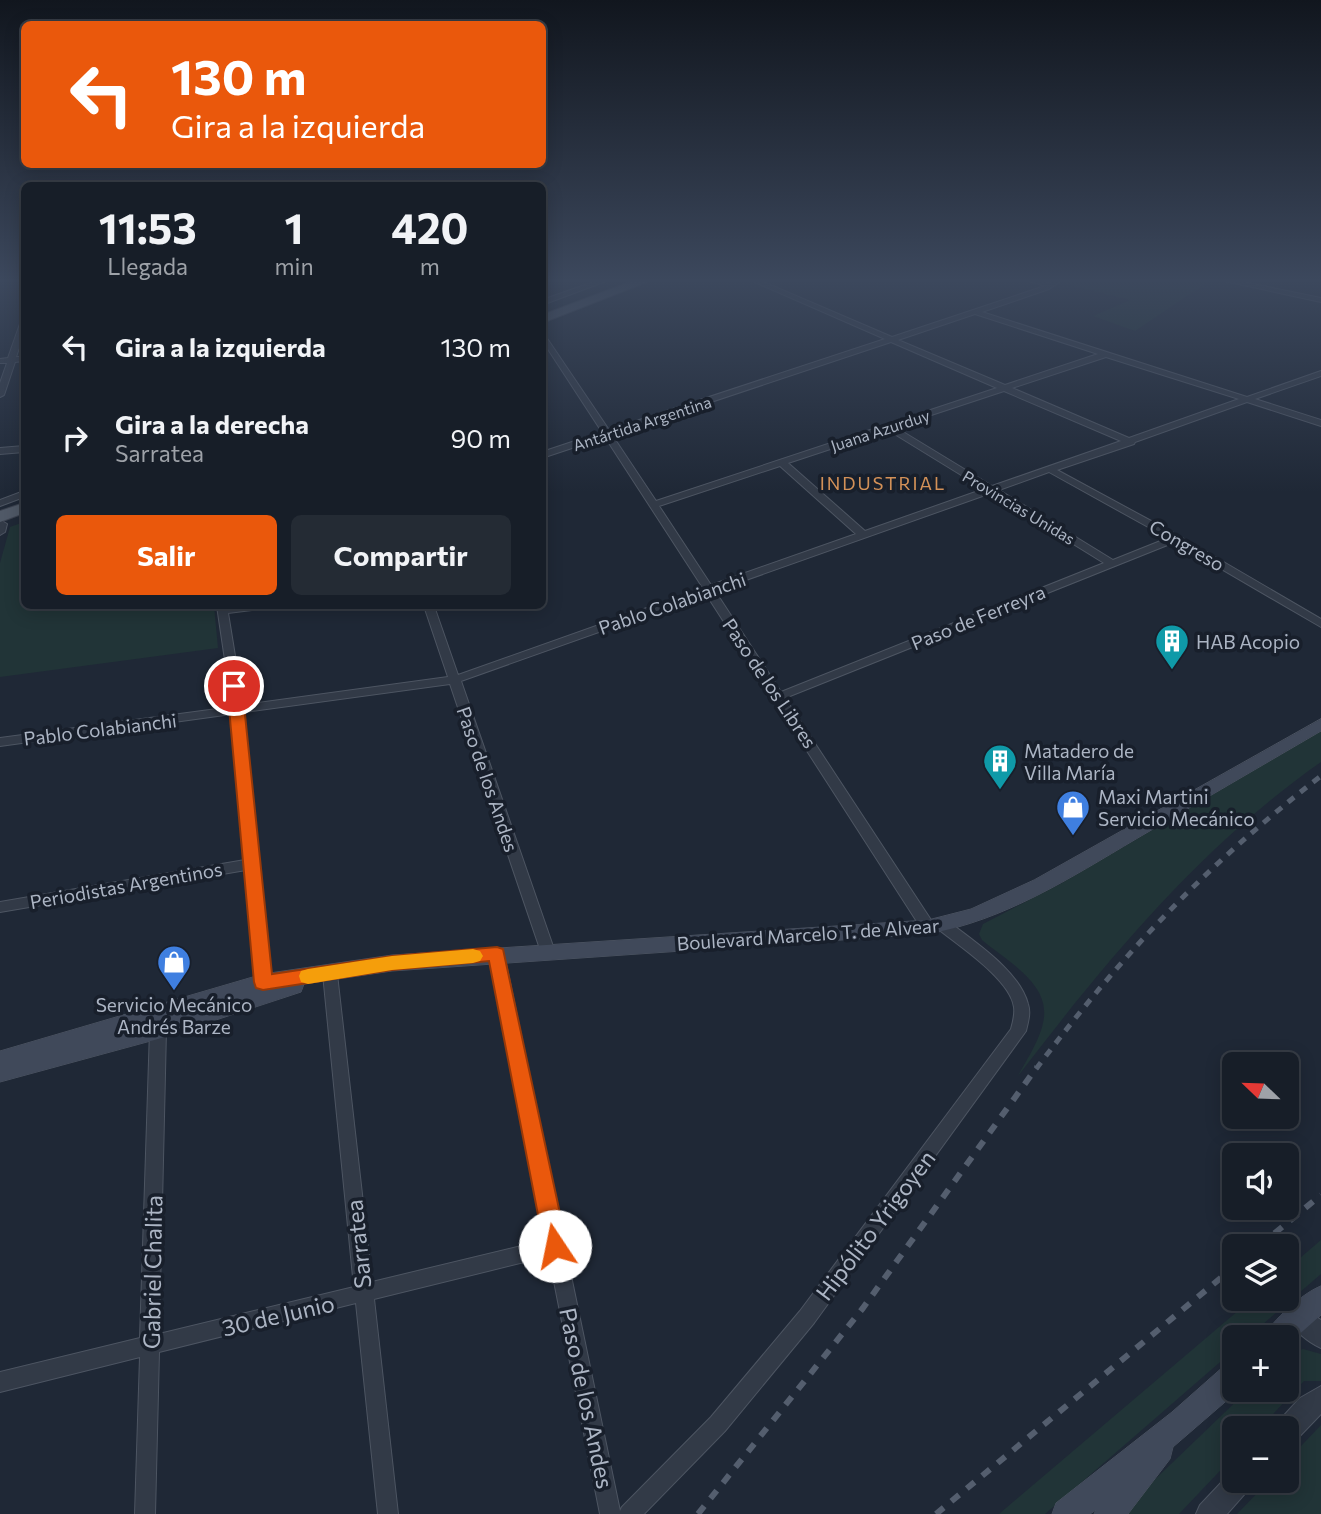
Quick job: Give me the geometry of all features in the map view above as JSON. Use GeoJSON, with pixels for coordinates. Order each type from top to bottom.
{"type":"FeatureCollection","features":[{"type":"Feature","properties":{"kind":"main road"},"geometry":{"type":"LineString","coordinates":[[1,525],[21,510]]}},
{"type":"Feature","properties":{"kind":"main road"},"geometry":{"type":"LineString","coordinates":[[1,525],[21,516]]}},
{"type":"Feature","properties":{"kind":"main road","name":"Boulevard Marcelo T. de Alvear"},"geometry":{"type":"LineString","coordinates":[[0,1060],[264,989],[392,963],[935,926],[981,914],[1016,898],[1321,724]]}},
{"type":"Feature","properties":{"kind":"main road","name":"Boulevard Marcelo T. de Alvear"},"geometry":{"type":"LineString","coordinates":[[0,1073],[158,1030],[264,989]]}},
{"type":"Feature","properties":{"kind":"main road"},"geometry":{"type":"LineString","coordinates":[[1290,1325],[1321,1298]]}},
{"type":"Feature","properties":{"kind":"main road"},"geometry":{"type":"LineString","coordinates":[[1067,1514],[1222,1387]]}},
{"type":"Feature","properties":{"kind":"main road"},"geometry":{"type":"LineString","coordinates":[[1109,1514],[1182,1422]]}},
{"type":"Feature","properties":{"kind":"street"},"geometry":{"type":"LineString","coordinates":[[0,395],[15,351]]}},
{"type":"Feature","properties":{"kind":"street","name":"Paso de los Libres"},"geometry":{"type":"LineString","coordinates":[[554,351],[708,591],[935,926]]}},
{"type":"Feature","properties":{"kind":"street","name":"Antártida Argentina"},"geometry":{"type":"LineString","coordinates":[[546,454],[860,351]]}},
{"type":"Feature","properties":{"kind":"street"},"geometry":{"type":"LineString","coordinates":[[918,351],[1131,442]]}},
{"type":"Feature","properties":{"kind":"street"},"geometry":{"type":"LineString","coordinates":[[1096,351],[1321,423]]}},
{"type":"Feature","properties":{"kind":"street","name":"Juana Azurduy"},"geometry":{"type":"LineString","coordinates":[[654,505],[1106,354]]}},
{"type":"Feature","properties":{"kind":"street"},"geometry":{"type":"LineString","coordinates":[[0,361],[21,359]]}},
{"type":"Feature","properties":{"kind":"street","name":"Pablo Colabianchi"},"geometry":{"type":"LineString","coordinates":[[0,742],[455,683],[1321,373]]}},
{"type":"Feature","properties":{"kind":"street","name":"Provincias Unidas"},"geometry":{"type":"LineString","coordinates":[[889,427],[1113,564]]}},
{"type":"Feature","properties":{"kind":"street"},"geometry":{"type":"LineString","coordinates":[[0,451],[21,449]]}},
{"type":"Feature","properties":{"kind":"street"},"geometry":{"type":"LineString","coordinates":[[782,463],[864,536]]}},
{"type":"Feature","properties":{"kind":"street","name":"Congreso"},"geometry":{"type":"LineString","coordinates":[[1051,470],[1176,538],[1321,624]]}},
{"type":"Feature","properties":{"kind":"street"},"geometry":{"type":"LineString","coordinates":[[0,503],[21,495]]}},
{"type":"Feature","properties":{"kind":"street","name":"Paso de Ferreyra"},"geometry":{"type":"LineString","coordinates":[[780,696],[1176,538]]}},
{"type":"Feature","properties":{"kind":"street"},"geometry":{"type":"LineString","coordinates":[[455,683],[697,600]]}},
{"type":"Feature","properties":{"kind":"street"},"geometry":{"type":"LineString","coordinates":[[223,609],[238,711],[264,989]]}},
{"type":"Feature","properties":{"kind":"street","name":"Paso de los Andes"},"geometry":{"type":"LineString","coordinates":[[430,609],[548,952]]}},
{"type":"Feature","properties":{"kind":"street","name":"Periodistas Argentinos"},"geometry":{"type":"LineString","coordinates":[[0,907],[252,863]]}},
{"type":"Feature","properties":{"kind":"street","name":"Hipólito Yrigoyen"},"geometry":{"type":"LineString","coordinates":[[629,1514],[718,1424],[807,1317],[1017,1031],[1022,1006],[1014,990],[993,968],[935,926]]}},
{"type":"Feature","properties":{"kind":"street","name":"Paso de los Andes"},"geometry":{"type":"LineString","coordinates":[[497,954],[610,1514]]}},
{"type":"Feature","properties":{"kind":"street","name":"Sarratea"},"geometry":{"type":"LineString","coordinates":[[330,974],[388,1514]]}},
{"type":"Feature","properties":{"kind":"street","name":"Gabriel Chalita"},"geometry":{"type":"LineString","coordinates":[[145,1514],[158,1030]]}},
{"type":"Feature","properties":{"kind":"street","name":"30 de Junio"},"geometry":{"type":"LineString","coordinates":[[0,1382],[555,1246]]}},
{"type":"Feature","properties":{"kind":"street"},"geometry":{"type":"LineString","coordinates":[[1299,1317],[1321,1336]]}},
{"type":"Feature","properties":{"kind":"street"},"geometry":{"type":"LineString","coordinates":[[1299,1418],[1321,1399]]}},
{"type":"Feature","properties":{"kind":"street"},"geometry":{"type":"LineString","coordinates":[[1209,1514],[1228,1493]]}},
{"type":"Feature","properties":{"kind":"green space"},"geometry":{"type":"Polygon","coordinates":[[[21,523],[21,609],[214,609],[218,648],[0,677],[0,563],[10,527],[21,523]]]}},
{"type":"Feature","properties":{"kind":"green space"},"geometry":{"type":"Polygon","coordinates":[[[1321,731],[1321,762],[1277,795],[1195,868],[1121,948],[1018,1076],[1040,1032],[1044,1017],[1043,1004],[1039,993],[1023,972],[982,940],[979,934],[983,924],[1062,883],[1321,731]]]}},
{"type":"Feature","properties":{"kind":"green space"},"geometry":{"type":"Polygon","coordinates":[[[1321,1240],[1321,1274],[1299,1293],[1299,1259],[1321,1240]]]}},
{"type":"Feature","properties":{"kind":"green space"},"geometry":{"type":"Polygon","coordinates":[[[1238,1311],[1278,1311],[1262,1325],[1222,1325],[1222,1360],[1045,1514],[999,1514],[1238,1311]]]}},
{"type":"Feature","properties":{"kind":"green space"},"geometry":{"type":"Polygon","coordinates":[[[1299,1350],[1321,1354],[1321,1381],[1304,1381],[1299,1386],[1299,1350]]]}},
{"type":"Feature","properties":{"kind":"green space"},"geometry":{"type":"Polygon","coordinates":[[[1236,1402],[1284,1402],[1271,1416],[1222,1416],[1222,1469],[1179,1514],[1119,1514],[1236,1402]]]}},
{"type":"Feature","properties":{"kind":"green space"},"geometry":{"type":"Polygon","coordinates":[[[1321,1425],[1321,1514],[1237,1514],[1257,1493],[1299,1493],[1299,1448],[1321,1425]]]}},
{"type":"Feature","properties":{"kind":"railway"},"geometry":{"type":"LineString","coordinates":[[1036,1069],[1101,987],[1168,912],[1240,843],[1321,776]]}},
{"type":"Feature","properties":{"kind":"railway"},"geometry":{"type":"LineString","coordinates":[[698,1514],[863,1308],[1037,1067]]}},
{"type":"Feature","properties":{"kind":"railway"},"geometry":{"type":"LineString","coordinates":[[1274,1234],[1321,1195]]}},
{"type":"Feature","properties":{"kind":"railway"},"geometry":{"type":"LineString","coordinates":[[936,1514],[1222,1277]]}},
{"type":"Feature","properties":{"kind":"slow traffic"},"geometry":{"type":"LineString","coordinates":[[308,976],[392,963],[473,956]]}},
{"type":"Feature","properties":{"kind":"place","name":"HAB Acopio"},"geometry":{"type":"Point","coordinates":[1172,671]}},
{"type":"Feature","properties":{"kind":"place","name":"Matadero de Villa María"},"geometry":{"type":"Point","coordinates":[1000,791]}},
{"type":"Feature","properties":{"kind":"place","name":"Maxi Martini Servicio Mecánico"},"geometry":{"type":"Point","coordinates":[1073,837]}},
{"type":"Feature","properties":{"kind":"place","name":"Servicio Mecánico Andrés Barze"},"geometry":{"type":"Point","coordinates":[174,992]}},
{"type":"Feature","properties":{"kind":"district","name":"INDUSTRIAL"},"geometry":{"type":"Point","coordinates":[883,483]}},
{"type":"Feature","properties":{"kind":"route"},"geometry":{"type":"LineString","coordinates":[[234,686],[263,982],[392,963],[497,954],[555,1246]]}}]}
